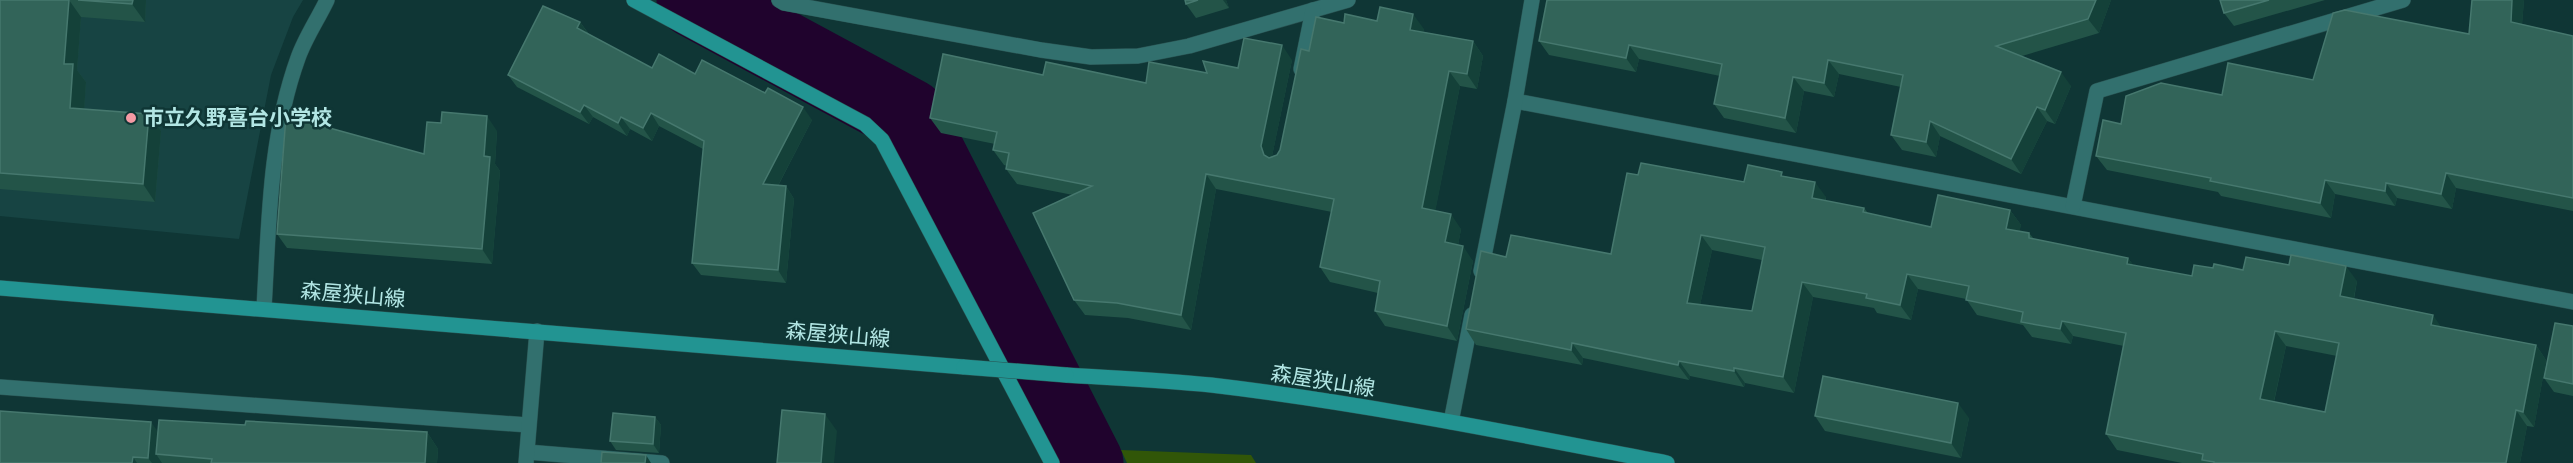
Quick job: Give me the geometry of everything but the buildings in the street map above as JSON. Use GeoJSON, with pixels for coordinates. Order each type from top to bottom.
{"type":"FeatureCollection","features":[{"type":"Feature","properties":{"kind":"main road"},"geometry":{"type":"LineString","coordinates":[[634,0],[865,124],[882,140],[1052,463]]}},
{"type":"Feature","properties":{"kind":"main road","name":"森屋狭山線"},"geometry":{"type":"LineString","coordinates":[[0,288],[1209,385],[1451,422],[1667,463]]}},
{"type":"Feature","properties":{"kind":"street"},"geometry":{"type":"LineString","coordinates":[[264,309],[273,165],[282,108],[298,55],[327,0]]}},
{"type":"Feature","properties":{"kind":"street"},"geometry":{"type":"LineString","coordinates":[[779,0],[784,3],[1041,51],[1091,57],[1138,56],[1190,46],[1348,0]]}},
{"type":"Feature","properties":{"kind":"street"},"geometry":{"type":"LineString","coordinates":[[1451,422],[1515,100],[1532,0]]}},
{"type":"Feature","properties":{"kind":"street"},"geometry":{"type":"LineString","coordinates":[[2073,206],[2097,91],[2403,0]]}},
{"type":"Feature","properties":{"kind":"street"},"geometry":{"type":"LineString","coordinates":[[1297,87],[1313,10]]}},
{"type":"Feature","properties":{"kind":"street"},"geometry":{"type":"LineString","coordinates":[[1515,100],[2573,302]]}},
{"type":"Feature","properties":{"kind":"street"},"geometry":{"type":"LineString","coordinates":[[537,331],[526,457],[662,463]]}},
{"type":"Feature","properties":{"kind":"street"},"geometry":{"type":"LineString","coordinates":[[0,387],[528,425]]}},
{"type":"Feature","properties":{"kind":"shaded area","name":"市立久野喜台小学校"},"geometry":{"type":"Polygon","coordinates":[[[0,0],[303,0],[293,17],[271,75],[239,239],[0,216],[0,0]]]}},
{"type":"Feature","properties":{"kind":"green space"},"geometry":{"type":"Polygon","coordinates":[[[1121,450],[1251,455],[1256,463],[1127,463],[1121,450]]]}},
{"type":"Feature","properties":{"kind":"waterway"},"geometry":{"type":"LineString","coordinates":[[694,0],[909,116],[1086,463]]}},
{"type":"Feature","properties":{"kind":"place","name":"市立久野喜台小学校"},"geometry":{"type":"Point","coordinates":[131,118]}}]}
